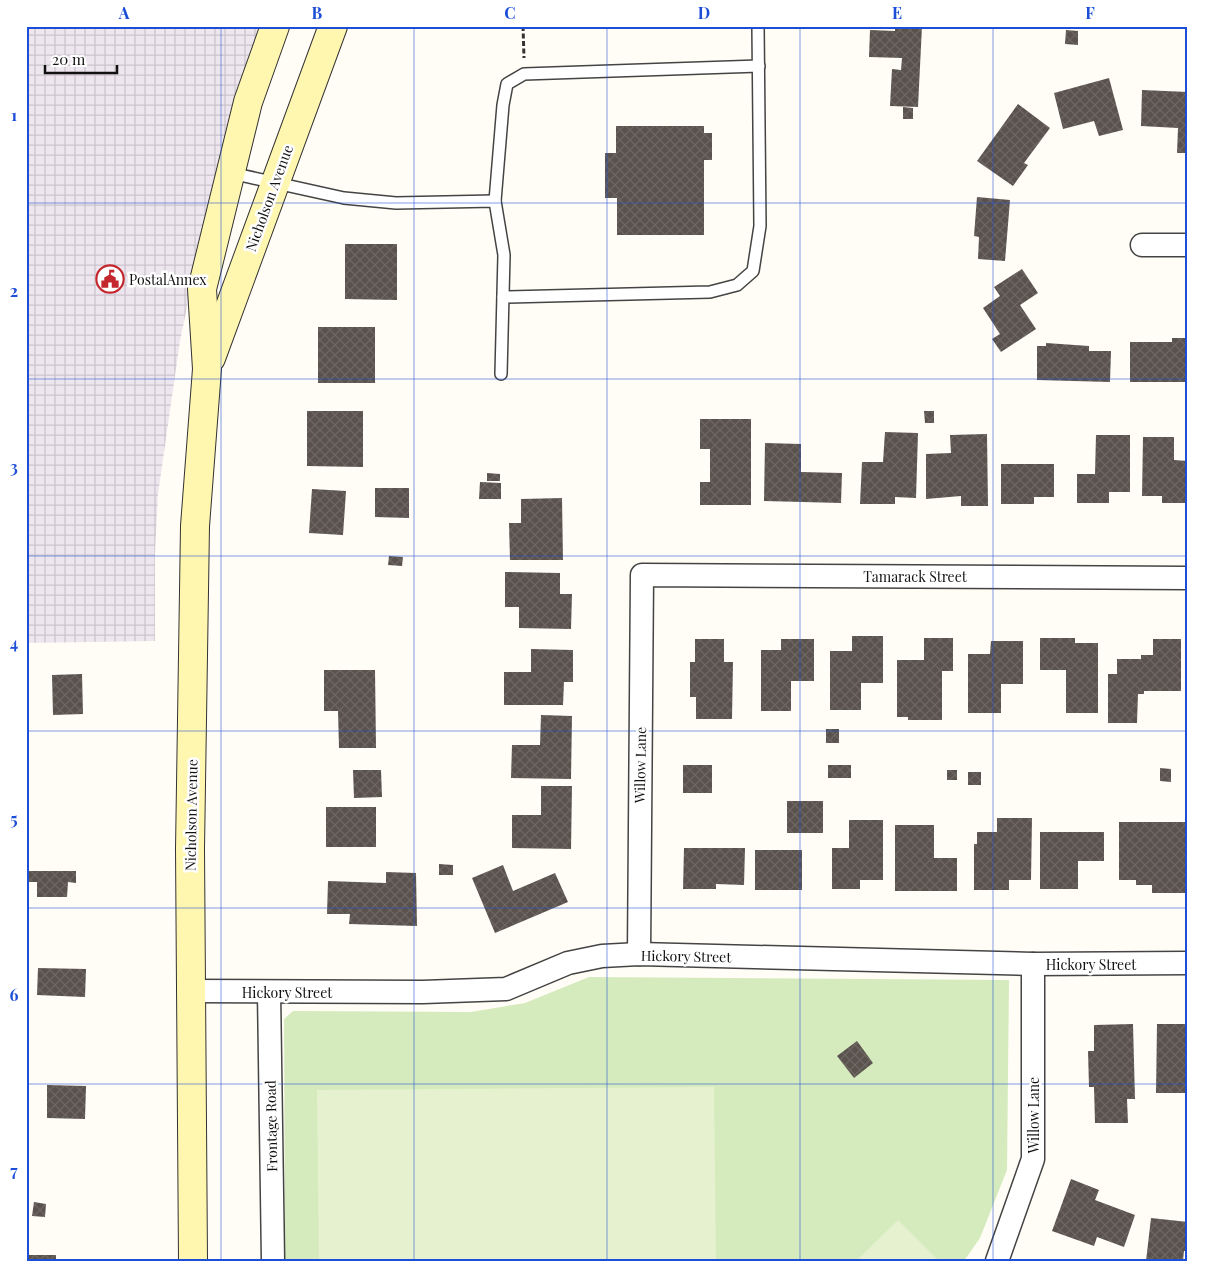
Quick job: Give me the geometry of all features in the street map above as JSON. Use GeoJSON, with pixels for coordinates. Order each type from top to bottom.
{"type":"FeatureCollection","features":[{"type":"Feature","properties":{"kind":"main road","name":"Nicholson Avenue"},"geometry":{"type":"LineString","coordinates":[[193,1261],[190,849],[195,526],[207,369],[202,289],[248,102],[275,26]]}},
{"type":"Feature","properties":{"kind":"main road","name":"Nicholson Avenue"},"geometry":{"type":"LineString","coordinates":[[207,369],[332,26]]}},
{"type":"Feature","properties":{"kind":"street"},"geometry":{"type":"LineString","coordinates":[[1142,244],[1188,244]]}},
{"type":"Feature","properties":{"kind":"street","name":"Tamarack Street"},"geometry":{"type":"LineString","coordinates":[[642,575],[1188,578]]}},
{"type":"Feature","properties":{"kind":"street","name":"Willow Lane"},"geometry":{"type":"LineString","coordinates":[[639,954],[642,575]]}},
{"type":"Feature","properties":{"kind":"street","name":"Hickory Street"},"geometry":{"type":"LineString","coordinates":[[191,991],[423,992],[506,989],[568,963],[602,956],[639,954],[1033,964],[1188,964]]}},
{"type":"Feature","properties":{"kind":"street","name":"Willow Lane"},"geometry":{"type":"LineString","coordinates":[[997,1261],[1033,1160],[1033,964]]}},
{"type":"Feature","properties":{"kind":"street","name":"Frontage Road"},"geometry":{"type":"LineString","coordinates":[[269,992],[273,1261]]}},
{"type":"Feature","properties":{"kind":"lane"},"geometry":{"type":"LineString","coordinates":[[503,297],[710,292],[738,285],[753,271],[760,226],[758,26]]}},
{"type":"Feature","properties":{"kind":"lane"},"geometry":{"type":"LineString","coordinates":[[501,374],[504,255],[496,201],[503,104],[507,84],[524,74],[759,66]]}},
{"type":"Feature","properties":{"kind":"lane"},"geometry":{"type":"LineString","coordinates":[[231,173],[344,198],[396,203],[496,201]]}},
{"type":"Feature","properties":{"kind":"path"},"geometry":{"type":"LineString","coordinates":[[523,26],[524,74]]}},
{"type":"Feature","properties":{"kind":"shaded area","name":"PostalAnnex"},"geometry":{"type":"Polygon","coordinates":[[[26,26],[260,26],[235,96],[206,216],[180,341],[158,494],[155,553],[155,641],[26,643],[26,26]]]}},
{"type":"Feature","properties":{"kind":"green space"},"geometry":{"type":"Polygon","coordinates":[[[589,977],[1009,980],[1007,1170],[980,1238],[964,1261],[285,1261],[284,1019],[293,1011],[471,1012],[525,1003],[589,977]]]}},
{"type":"Feature","properties":{"kind":"green space"},"geometry":{"type":"Polygon","coordinates":[[[714,1087],[716,1261],[319,1261],[317,1090],[714,1087]]]}},
{"type":"Feature","properties":{"kind":"green space"},"geometry":{"type":"Polygon","coordinates":[[[898,1220],[937,1259],[856,1261],[898,1220]]]}},
{"type":"Feature","properties":{"kind":"building"},"geometry":{"type":"Polygon","coordinates":[[[895,26],[922,26],[918,107],[890,106],[892,69],[901,70],[902,58],[869,57],[870,30],[895,31],[895,26]]]}},
{"type":"Feature","properties":{"kind":"building"},"geometry":{"type":"Polygon","coordinates":[[[1066,30],[1078,31],[1078,45],[1065,44],[1066,30]]]}},
{"type":"Feature","properties":{"kind":"building"},"geometry":{"type":"Polygon","coordinates":[[[1109,78],[1123,130],[1099,136],[1094,121],[1063,129],[1054,93],[1109,78]]]}},
{"type":"Feature","properties":{"kind":"building"},"geometry":{"type":"Polygon","coordinates":[[[1142,90],[1188,92],[1188,153],[1177,153],[1178,128],[1141,126],[1142,90]]]}},
{"type":"Feature","properties":{"kind":"building"},"geometry":{"type":"Polygon","coordinates":[[[1018,104],[1050,128],[1024,163],[1028,165],[1013,186],[977,161],[1018,104]]]}},
{"type":"Feature","properties":{"kind":"building"},"geometry":{"type":"Polygon","coordinates":[[[903,107],[913,108],[913,119],[903,119],[903,107]]]}},
{"type":"Feature","properties":{"kind":"building"},"geometry":{"type":"Polygon","coordinates":[[[616,126],[704,126],[704,133],[712,133],[712,160],[704,160],[704,235],[617,235],[617,198],[605,198],[605,153],[616,153],[616,126]]]}},
{"type":"Feature","properties":{"kind":"building"},"geometry":{"type":"Polygon","coordinates":[[[977,197],[1010,200],[1005,261],[978,259],[979,237],[974,236],[977,197]]]}},
{"type":"Feature","properties":{"kind":"building"},"geometry":{"type":"Polygon","coordinates":[[[345,244],[397,244],[397,300],[345,299],[345,244]]]}},
{"type":"Feature","properties":{"kind":"building"},"geometry":{"type":"Polygon","coordinates":[[[1022,269],[1038,293],[1020,305],[1036,329],[1001,352],[992,339],[1000,334],[983,308],[1000,296],[994,287],[1022,269]]]}},
{"type":"Feature","properties":{"kind":"building"},"geometry":{"type":"Polygon","coordinates":[[[318,327],[375,327],[375,383],[318,383],[318,327]]]}},
{"type":"Feature","properties":{"kind":"building"},"geometry":{"type":"Polygon","coordinates":[[[1172,338],[1188,338],[1188,382],[1130,382],[1130,342],[1172,342],[1172,338]]]}},
{"type":"Feature","properties":{"kind":"building"},"geometry":{"type":"Polygon","coordinates":[[[1046,343],[1089,346],[1089,351],[1111,351],[1110,382],[1037,380],[1037,346],[1046,346],[1046,343]]]}},
{"type":"Feature","properties":{"kind":"building"},"geometry":{"type":"Polygon","coordinates":[[[307,411],[363,411],[363,467],[307,466],[307,411]]]}},
{"type":"Feature","properties":{"kind":"building"},"geometry":{"type":"Polygon","coordinates":[[[924,411],[934,411],[934,423],[925,423],[924,411]]]}},
{"type":"Feature","properties":{"kind":"building"},"geometry":{"type":"Polygon","coordinates":[[[700,419],[751,419],[751,505],[700,505],[700,482],[710,482],[710,449],[700,449],[700,419]]]}},
{"type":"Feature","properties":{"kind":"building"},"geometry":{"type":"Polygon","coordinates":[[[885,432],[918,433],[916,498],[895,497],[895,504],[860,504],[862,462],[883,462],[885,432]]]}},
{"type":"Feature","properties":{"kind":"building"},"geometry":{"type":"Polygon","coordinates":[[[987,434],[988,506],[961,506],[961,496],[926,499],[926,454],[951,453],[950,435],[987,434]]]}},
{"type":"Feature","properties":{"kind":"building"},"geometry":{"type":"Polygon","coordinates":[[[1096,435],[1130,435],[1130,492],[1109,492],[1109,503],[1077,503],[1077,474],[1095,474],[1096,435]]]}},
{"type":"Feature","properties":{"kind":"building"},"geometry":{"type":"Polygon","coordinates":[[[1143,437],[1174,437],[1174,460],[1188,461],[1188,503],[1162,503],[1162,496],[1142,496],[1143,437]]]}},
{"type":"Feature","properties":{"kind":"building"},"geometry":{"type":"Polygon","coordinates":[[[765,443],[801,444],[801,472],[842,473],[841,503],[764,501],[765,443]]]}},
{"type":"Feature","properties":{"kind":"building"},"geometry":{"type":"Polygon","coordinates":[[[1001,464],[1054,464],[1054,497],[1034,497],[1034,504],[1001,504],[1001,464]]]}},
{"type":"Feature","properties":{"kind":"building"},"geometry":{"type":"Polygon","coordinates":[[[487,473],[500,474],[500,481],[487,481],[487,473]]]}},
{"type":"Feature","properties":{"kind":"building"},"geometry":{"type":"Polygon","coordinates":[[[480,482],[501,483],[501,499],[479,499],[480,482]]]}},
{"type":"Feature","properties":{"kind":"building"},"geometry":{"type":"Polygon","coordinates":[[[375,488],[409,488],[409,518],[375,517],[375,488]]]}},
{"type":"Feature","properties":{"kind":"building"},"geometry":{"type":"Polygon","coordinates":[[[312,489],[346,491],[343,535],[309,533],[312,489]]]}},
{"type":"Feature","properties":{"kind":"building"},"geometry":{"type":"Polygon","coordinates":[[[562,498],[563,560],[510,560],[509,523],[521,523],[521,499],[562,498]]]}},
{"type":"Feature","properties":{"kind":"building"},"geometry":{"type":"Polygon","coordinates":[[[389,556],[403,557],[402,566],[388,565],[389,556]]]}},
{"type":"Feature","properties":{"kind":"building"},"geometry":{"type":"Polygon","coordinates":[[[505,572],[560,573],[560,594],[572,594],[571,629],[519,628],[519,607],[505,607],[505,572]]]}},
{"type":"Feature","properties":{"kind":"building"},"geometry":{"type":"Polygon","coordinates":[[[852,636],[883,636],[883,683],[861,683],[861,710],[830,710],[830,651],[852,651],[852,636]]]}},
{"type":"Feature","properties":{"kind":"building"},"geometry":{"type":"Polygon","coordinates":[[[924,638],[953,638],[953,671],[942,671],[942,720],[908,720],[908,717],[897,717],[897,660],[924,660],[924,638]]]}},
{"type":"Feature","properties":{"kind":"building"},"geometry":{"type":"Polygon","coordinates":[[[1040,638],[1075,638],[1075,643],[1098,643],[1098,713],[1066,713],[1066,670],[1040,670],[1040,638]]]}},
{"type":"Feature","properties":{"kind":"building"},"geometry":{"type":"Polygon","coordinates":[[[695,639],[724,639],[724,662],[733,662],[732,719],[696,719],[696,697],[690,697],[690,662],[695,662],[695,639]]]}},
{"type":"Feature","properties":{"kind":"building"},"geometry":{"type":"Polygon","coordinates":[[[781,639],[814,639],[814,681],[791,681],[791,711],[761,711],[761,650],[781,650],[781,639]]]}},
{"type":"Feature","properties":{"kind":"building"},"geometry":{"type":"Polygon","coordinates":[[[1153,639],[1181,639],[1181,691],[1144,691],[1144,694],[1138,694],[1137,723],[1108,723],[1108,674],[1117,674],[1117,659],[1141,659],[1141,655],[1153,655],[1153,639]]]}},
{"type":"Feature","properties":{"kind":"building"},"geometry":{"type":"Polygon","coordinates":[[[991,641],[1023,641],[1023,684],[1001,684],[1001,713],[968,713],[968,654],[990,654],[991,641]]]}},
{"type":"Feature","properties":{"kind":"building"},"geometry":{"type":"Polygon","coordinates":[[[531,649],[573,650],[573,682],[564,682],[563,705],[504,705],[504,672],[531,672],[531,649]]]}},
{"type":"Feature","properties":{"kind":"building"},"geometry":{"type":"Polygon","coordinates":[[[324,670],[375,670],[376,748],[339,748],[338,711],[324,711],[324,670]]]}},
{"type":"Feature","properties":{"kind":"building"},"geometry":{"type":"Polygon","coordinates":[[[82,674],[83,714],[53,715],[52,675],[82,674]]]}},
{"type":"Feature","properties":{"kind":"building"},"geometry":{"type":"Polygon","coordinates":[[[541,715],[572,716],[571,779],[511,778],[512,745],[540,745],[541,715]]]}},
{"type":"Feature","properties":{"kind":"building"},"geometry":{"type":"Polygon","coordinates":[[[826,729],[839,729],[839,743],[826,743],[826,729]]]}},
{"type":"Feature","properties":{"kind":"building"},"geometry":{"type":"Polygon","coordinates":[[[683,765],[712,765],[712,793],[683,793],[683,765]]]}},
{"type":"Feature","properties":{"kind":"building"},"geometry":{"type":"Polygon","coordinates":[[[828,765],[851,765],[851,778],[828,778],[828,765]]]}},
{"type":"Feature","properties":{"kind":"building"},"geometry":{"type":"Polygon","coordinates":[[[1160,768],[1171,769],[1171,782],[1160,781],[1160,768]]]}},
{"type":"Feature","properties":{"kind":"building"},"geometry":{"type":"Polygon","coordinates":[[[353,770],[381,770],[382,797],[354,798],[353,770]]]}},
{"type":"Feature","properties":{"kind":"building"},"geometry":{"type":"Polygon","coordinates":[[[947,770],[957,770],[957,780],[947,780],[947,770]]]}},
{"type":"Feature","properties":{"kind":"building"},"geometry":{"type":"Polygon","coordinates":[[[968,772],[981,772],[981,785],[968,785],[968,772]]]}},
{"type":"Feature","properties":{"kind":"building"},"geometry":{"type":"Polygon","coordinates":[[[541,786],[572,786],[571,849],[512,848],[512,815],[541,815],[541,786]]]}},
{"type":"Feature","properties":{"kind":"building"},"geometry":{"type":"Polygon","coordinates":[[[787,801],[823,801],[823,833],[787,833],[787,801]]]}},
{"type":"Feature","properties":{"kind":"building"},"geometry":{"type":"Polygon","coordinates":[[[326,807],[376,807],[376,847],[326,847],[326,807]]]}},
{"type":"Feature","properties":{"kind":"building"},"geometry":{"type":"Polygon","coordinates":[[[997,818],[1032,818],[1031,880],[1009,880],[1009,890],[974,890],[974,844],[977,844],[977,832],[997,832],[997,818]]]}},
{"type":"Feature","properties":{"kind":"building"},"geometry":{"type":"Polygon","coordinates":[[[849,820],[883,820],[883,880],[860,880],[860,889],[832,889],[832,848],[849,848],[849,820]]]}},
{"type":"Feature","properties":{"kind":"building"},"geometry":{"type":"Polygon","coordinates":[[[1119,822],[1185,822],[1185,893],[1152,893],[1152,885],[1136,885],[1136,880],[1119,880],[1119,822]]]}},
{"type":"Feature","properties":{"kind":"building"},"geometry":{"type":"Polygon","coordinates":[[[895,825],[934,825],[934,858],[957,858],[957,891],[895,891],[895,825]]]}},
{"type":"Feature","properties":{"kind":"building"},"geometry":{"type":"Polygon","coordinates":[[[1040,832],[1104,832],[1104,861],[1078,861],[1078,889],[1040,889],[1040,832]]]}},
{"type":"Feature","properties":{"kind":"building"},"geometry":{"type":"Polygon","coordinates":[[[684,848],[745,848],[744,885],[716,884],[716,889],[683,889],[684,848]]]}},
{"type":"Feature","properties":{"kind":"building"},"geometry":{"type":"Polygon","coordinates":[[[755,850],[802,850],[802,890],[755,890],[755,850]]]}},
{"type":"Feature","properties":{"kind":"building"},"geometry":{"type":"Polygon","coordinates":[[[439,864],[453,865],[453,875],[439,875],[439,864]]]}},
{"type":"Feature","properties":{"kind":"building"},"geometry":{"type":"Polygon","coordinates":[[[503,865],[513,891],[555,873],[568,902],[495,933],[472,878],[503,865]]]}},
{"type":"Feature","properties":{"kind":"building"},"geometry":{"type":"Polygon","coordinates":[[[26,871],[76,871],[76,883],[68,882],[67,897],[37,897],[37,882],[26,882],[26,871]]]}},
{"type":"Feature","properties":{"kind":"building"},"geometry":{"type":"Polygon","coordinates":[[[386,872],[416,873],[417,926],[349,924],[350,914],[327,914],[328,881],[386,883],[386,872]]]}},
{"type":"Feature","properties":{"kind":"building"},"geometry":{"type":"Polygon","coordinates":[[[38,968],[86,969],[85,997],[37,995],[38,968]]]}},
{"type":"Feature","properties":{"kind":"building"},"geometry":{"type":"Polygon","coordinates":[[[1133,1024],[1135,1099],[1127,1099],[1128,1123],[1095,1123],[1094,1087],[1089,1087],[1088,1051],[1094,1051],[1094,1025],[1133,1024]]]}},
{"type":"Feature","properties":{"kind":"building"},"geometry":{"type":"Polygon","coordinates":[[[1157,1024],[1188,1024],[1188,1093],[1156,1093],[1157,1024]]]}},
{"type":"Feature","properties":{"kind":"building"},"geometry":{"type":"Polygon","coordinates":[[[857,1041],[873,1063],[854,1078],[837,1056],[857,1041]]]}},
{"type":"Feature","properties":{"kind":"building"},"geometry":{"type":"Polygon","coordinates":[[[47,1085],[86,1086],[85,1119],[47,1118],[47,1085]]]}},
{"type":"Feature","properties":{"kind":"building"},"geometry":{"type":"Polygon","coordinates":[[[1071,1179],[1099,1190],[1095,1200],[1135,1215],[1124,1247],[1097,1237],[1094,1246],[1052,1231],[1071,1179]]]}},
{"type":"Feature","properties":{"kind":"building"},"geometry":{"type":"Polygon","coordinates":[[[34,1202],[46,1204],[45,1217],[32,1216],[34,1202]]]}},
{"type":"Feature","properties":{"kind":"building"},"geometry":{"type":"Polygon","coordinates":[[[1151,1218],[1188,1222],[1188,1251],[1184,1251],[1183,1261],[1146,1261],[1151,1218]]]}},
{"type":"Feature","properties":{"kind":"building"},"geometry":{"type":"Polygon","coordinates":[[[26,1255],[56,1255],[56,1261],[26,1261],[26,1255]]]}},
{"type":"Feature","properties":{"kind":"place","name":"PostalAnnex"},"geometry":{"type":"Point","coordinates":[110,279]}}]}
